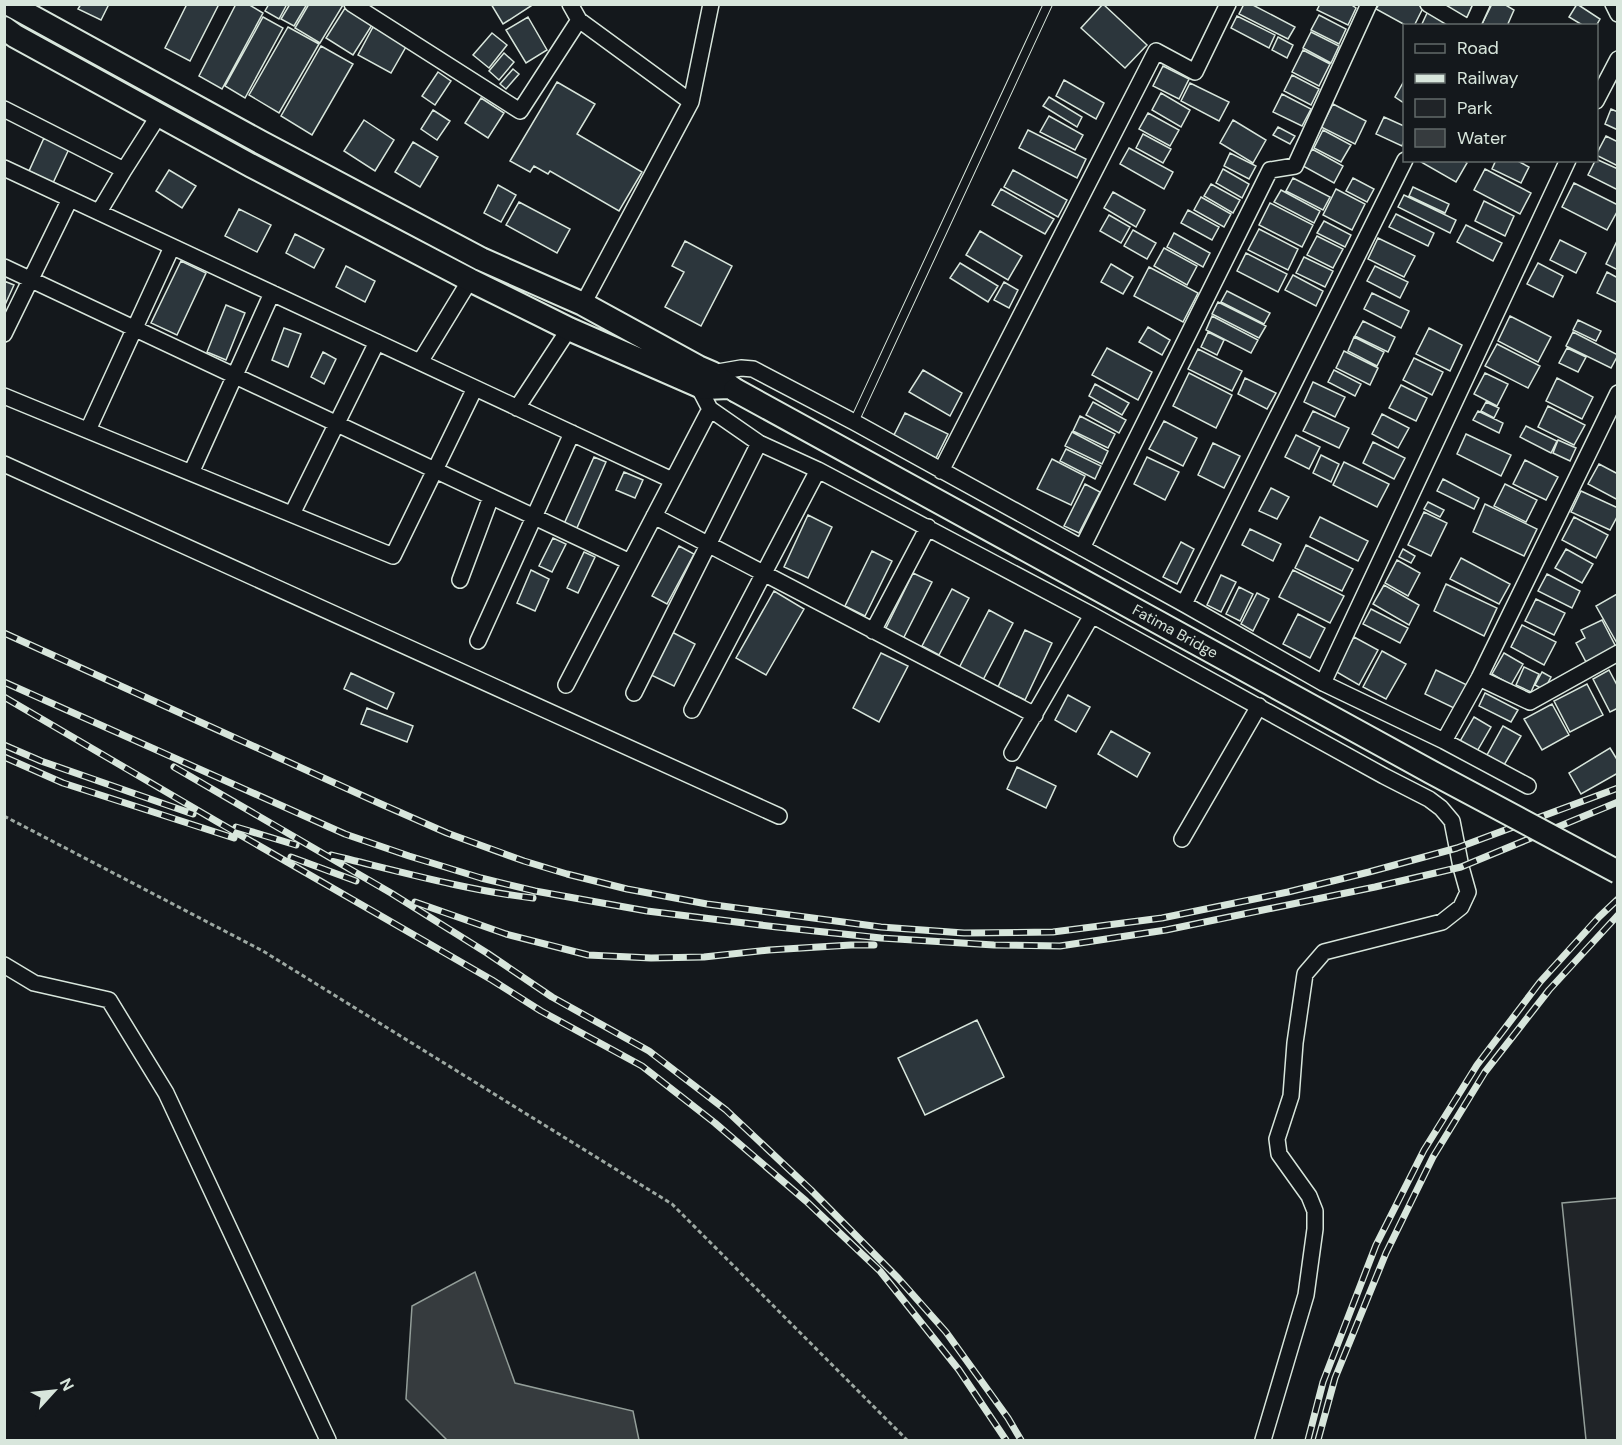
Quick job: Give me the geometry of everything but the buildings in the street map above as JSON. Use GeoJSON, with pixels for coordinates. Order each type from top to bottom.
{"type":"FeatureCollection","features":[{"type":"Feature","properties":{"kind":"main road"},"geometry":{"type":"LineString","coordinates":[[23,8],[252,137],[481,259],[583,304],[698,367],[705,379]]}},
{"type":"Feature","properties":{"kind":"main road"},"geometry":{"type":"LineString","coordinates":[[10,32],[252,166],[470,280],[569,329],[705,379]]}},
{"type":"Feature","properties":{"kind":"main road","name":"Fatima Bridge"},"geometry":{"type":"LineString","coordinates":[[705,379],[732,389],[1617,872]]}},
{"type":"Feature","properties":{"kind":"street"},"geometry":{"type":"LineString","coordinates":[[352,4],[520,111],[579,20]]}},
{"type":"Feature","properties":{"kind":"street"},"geometry":{"type":"LineString","coordinates":[[570,4],[579,20],[691,102]]}},
{"type":"Feature","properties":{"kind":"street"},"geometry":{"type":"LineString","coordinates":[[583,304],[691,102],[711,4]]}},
{"type":"Feature","properties":{"kind":"street"},"geometry":{"type":"LineString","coordinates":[[941,471],[1156,51],[1195,72],[1228,4]]}},
{"type":"Feature","properties":{"kind":"street"},"geometry":{"type":"LineString","coordinates":[[1082,548],[1270,170],[1295,166],[1369,4]]}},
{"type":"Feature","properties":{"kind":"street"},"geometry":{"type":"LineString","coordinates":[[1428,4],[1463,24]]}},
{"type":"Feature","properties":{"kind":"street"},"geometry":{"type":"LineString","coordinates":[[1473,24],[1482,4]]}},
{"type":"Feature","properties":{"kind":"street"},"geometry":{"type":"LineString","coordinates":[[1613,4],[1617,14]]}},
{"type":"Feature","properties":{"kind":"street"},"geometry":{"type":"LineString","coordinates":[[10,32],[23,8]]}},
{"type":"Feature","properties":{"kind":"street"},"geometry":{"type":"LineString","coordinates":[[1598,94],[1617,59]]}},
{"type":"Feature","properties":{"kind":"street"},"geometry":{"type":"LineString","coordinates":[[4,109],[124,170]]}},
{"type":"Feature","properties":{"kind":"street"},"geometry":{"type":"LineString","coordinates":[[99,212],[159,115]]}},
{"type":"Feature","properties":{"kind":"street"},"geometry":{"type":"LineString","coordinates":[[1184,604],[1404,162]]}},
{"type":"Feature","properties":{"kind":"street"},"geometry":{"type":"LineString","coordinates":[[1323,683],[1568,162]]}},
{"type":"Feature","properties":{"kind":"street"},"geometry":{"type":"LineString","coordinates":[[4,168],[672,480]]}},
{"type":"Feature","properties":{"kind":"street"},"geometry":{"type":"LineString","coordinates":[[4,334],[70,199]]}},
{"type":"Feature","properties":{"kind":"street"},"geometry":{"type":"LineString","coordinates":[[88,430],[172,247]]}},
{"type":"Feature","properties":{"kind":"street"},"geometry":{"type":"LineString","coordinates":[[4,267],[630,562]]}},
{"type":"Feature","properties":{"kind":"street"},"geometry":{"type":"LineString","coordinates":[[420,362],[470,280]]}},
{"type":"Feature","properties":{"kind":"street"},"geometry":{"type":"LineString","coordinates":[[191,473],[272,293]]}},
{"type":"Feature","properties":{"kind":"street"},"geometry":{"type":"LineString","coordinates":[[517,408],[569,329]]}},
{"type":"Feature","properties":{"kind":"street"},"geometry":{"type":"LineString","coordinates":[[292,514],[377,342]]}},
{"type":"Feature","properties":{"kind":"street"},"geometry":{"type":"LineString","coordinates":[[566,685],[710,409],[705,379],[741,368],[753,369],[854,422],[1323,683],[1444,741],[1528,786]]}},
{"type":"Feature","properties":{"kind":"street"},"geometry":{"type":"LineString","coordinates":[[4,396],[393,556],[475,388]]}},
{"type":"Feature","properties":{"kind":"street"},"geometry":{"type":"LineString","coordinates":[[1444,741],[1479,678],[1617,393]]}},
{"type":"Feature","properties":{"kind":"street"},"geometry":{"type":"LineString","coordinates":[[710,409],[759,443],[819,470],[1092,615],[1429,799],[1452,821],[1468,892],[1461,907],[1442,922],[1324,952],[1305,974],[1295,1043],[1291,1096],[1277,1139],[1279,1154],[1309,1196],[1315,1211],[1315,1229],[1306,1295],[1263,1440]]}},
{"type":"Feature","properties":{"kind":"street"},"geometry":{"type":"LineString","coordinates":[[478,641],[572,433]]}},
{"type":"Feature","properties":{"kind":"street"},"geometry":{"type":"LineString","coordinates":[[634,693],[759,443]]}},
{"type":"Feature","properties":{"kind":"street"},"geometry":{"type":"LineString","coordinates":[[4,464],[779,816]]}},
{"type":"Feature","properties":{"kind":"street"},"geometry":{"type":"LineString","coordinates":[[692,710],[819,470]]}},
{"type":"Feature","properties":{"kind":"street"},"geometry":{"type":"LineString","coordinates":[[460,580],[491,497]]}},
{"type":"Feature","properties":{"kind":"street"},"geometry":{"type":"LineString","coordinates":[[654,516],[1035,715]]}},
{"type":"Feature","properties":{"kind":"street"},"geometry":{"type":"LineString","coordinates":[[873,631],[927,528]]}},
{"type":"Feature","properties":{"kind":"street"},"geometry":{"type":"LineString","coordinates":[[1012,753],[1092,615]]}},
{"type":"Feature","properties":{"kind":"street"},"geometry":{"type":"LineString","coordinates":[[1479,678],[1530,702],[1617,653]]}},
{"type":"Feature","properties":{"kind":"street"},"geometry":{"type":"LineString","coordinates":[[1182,839],[1259,706]]}},
{"type":"Feature","properties":{"kind":"street"},"geometry":{"type":"LineString","coordinates":[[4,965],[34,983],[109,999],[166,1093],[328,1440]]}},
{"type":"Feature","properties":{"kind":"lane"},"geometry":{"type":"LineString","coordinates":[[854,422],[1048,4]]}},
{"type":"Feature","properties":{"kind":"path"},"geometry":{"type":"LineString","coordinates":[[4,816],[263,951],[672,1204],[908,1440]]}},
{"type":"Feature","properties":{"kind":"green space"},"geometry":{"type":"Polygon","coordinates":[[[1617,1198],[1617,1440],[1586,1440],[1562,1203],[1617,1198]]]}},
{"type":"Feature","properties":{"kind":"water"},"geometry":{"type":"Polygon","coordinates":[[[475,1272],[515,1383],[633,1411],[639,1440],[447,1440],[406,1399],[412,1306],[475,1272]]]}},
{"type":"Feature","properties":{"kind":"railway"},"geometry":{"type":"LineString","coordinates":[[4,633],[447,833],[524,861],[627,889],[707,904],[881,927],[964,933],[1053,932],[1162,918],[1288,892],[1457,848],[1618,788]]}},
{"type":"Feature","properties":{"kind":"railway"},"geometry":{"type":"LineString","coordinates":[[4,682],[345,834],[481,878],[535,891],[647,911],[881,938],[994,945],[1060,946],[1166,930],[1461,867],[1618,802]]}},
{"type":"Feature","properties":{"kind":"railway"},"geometry":{"type":"LineString","coordinates":[[4,697],[492,980],[541,1011],[642,1066],[715,1123],[806,1201],[880,1271],[959,1370],[1006,1440]]}},
{"type":"Feature","properties":{"kind":"railway"},"geometry":{"type":"LineString","coordinates":[[4,745],[41,761],[193,814]]}},
{"type":"Feature","properties":{"kind":"railway"},"geometry":{"type":"LineString","coordinates":[[4,757],[63,783],[234,838]]}},
{"type":"Feature","properties":{"kind":"railway"},"geometry":{"type":"LineString","coordinates":[[174,767],[391,893],[552,997],[649,1051],[726,1110],[811,1190],[898,1278],[946,1332],[1008,1418],[1021,1440]]}},
{"type":"Feature","properties":{"kind":"railway"},"geometry":{"type":"LineString","coordinates":[[236,827],[296,845]]}},
{"type":"Feature","properties":{"kind":"railway"},"geometry":{"type":"LineString","coordinates":[[331,855],[457,885],[533,898]]}},
{"type":"Feature","properties":{"kind":"railway"},"geometry":{"type":"LineString","coordinates":[[291,857],[356,881]]}},
{"type":"Feature","properties":{"kind":"railway"},"geometry":{"type":"LineString","coordinates":[[1308,1440],[1323,1382],[1376,1245],[1424,1150],[1477,1065],[1540,982],[1618,899]]}},
{"type":"Feature","properties":{"kind":"railway"},"geometry":{"type":"LineString","coordinates":[[415,902],[506,934],[588,955],[651,958],[704,957],[769,950],[874,945]]}},
{"type":"Feature","properties":{"kind":"railway"},"geometry":{"type":"LineString","coordinates":[[1318,1440],[1335,1378],[1386,1253],[1433,1157],[1485,1072],[1549,990],[1618,915]]}}]}
